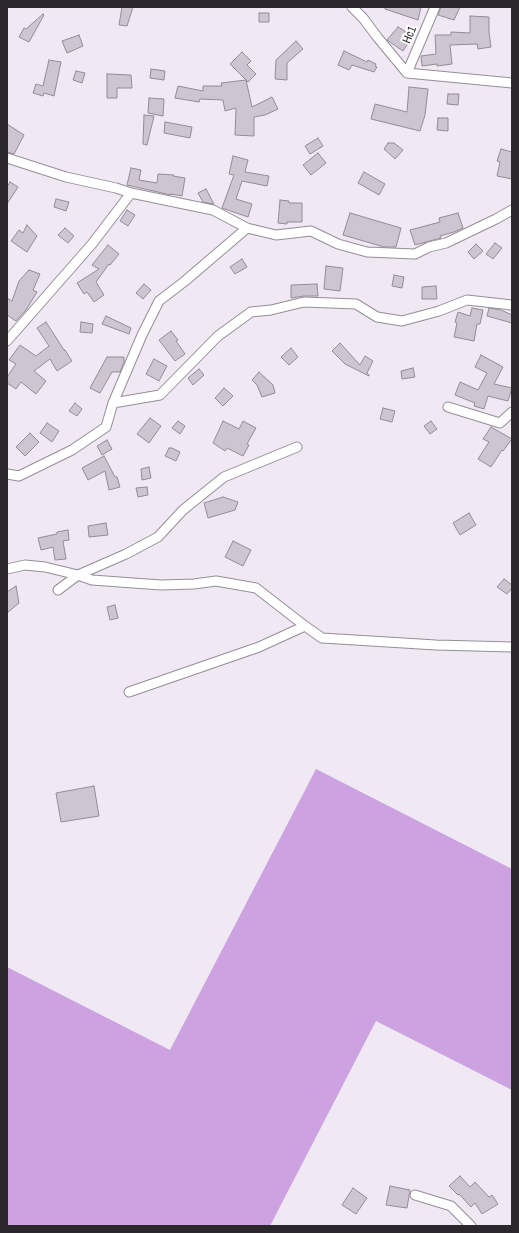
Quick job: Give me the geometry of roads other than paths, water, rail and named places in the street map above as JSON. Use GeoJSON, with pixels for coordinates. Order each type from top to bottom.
{"type":"FeatureCollection","features":[{"type":"Feature","properties":{"kind":"street"},"geometry":{"type":"LineString","coordinates":[[352,7],[363,18],[407,73],[512,83]]}},
{"type":"Feature","properties":{"kind":"street","name":"Hc1"},"geometry":{"type":"LineString","coordinates":[[407,73],[435,7]]}},
{"type":"Feature","properties":{"kind":"street"},"geometry":{"type":"LineString","coordinates":[[7,158],[66,177],[116,188],[131,193],[213,210],[247,228],[276,235],[311,231],[338,244],[367,252],[415,254],[429,247],[446,243],[512,210]]}},
{"type":"Feature","properties":{"kind":"street"},"geometry":{"type":"LineString","coordinates":[[7,341],[92,244],[131,193]]}},
{"type":"Feature","properties":{"kind":"street"},"geometry":{"type":"LineString","coordinates":[[7,474],[19,476],[72,450],[106,427],[113,403],[142,335],[159,301],[247,228]]}},
{"type":"Feature","properties":{"kind":"street"},"geometry":{"type":"LineString","coordinates":[[113,403],[160,394],[218,336],[251,312],[271,310],[304,302],[356,304],[377,317],[402,321],[467,300],[512,305]]}},
{"type":"Feature","properties":{"kind":"street"},"geometry":{"type":"LineString","coordinates":[[448,407],[500,423],[512,412]]}},
{"type":"Feature","properties":{"kind":"street"},"geometry":{"type":"LineString","coordinates":[[58,590],[78,575],[126,554],[158,537],[183,510],[224,477],[297,447]]}},
{"type":"Feature","properties":{"kind":"street"},"geometry":{"type":"LineString","coordinates":[[7,569],[25,565],[45,567],[92,580],[153,585],[194,584],[216,581],[256,588],[322,638],[436,645],[512,647]]}},
{"type":"Feature","properties":{"kind":"street"},"geometry":{"type":"LineString","coordinates":[[128,692],[259,647],[305,626]]}},
{"type":"Feature","properties":{"kind":"street"},"geometry":{"type":"LineString","coordinates":[[416,1195],[451,1206],[471,1226]]}}]}
